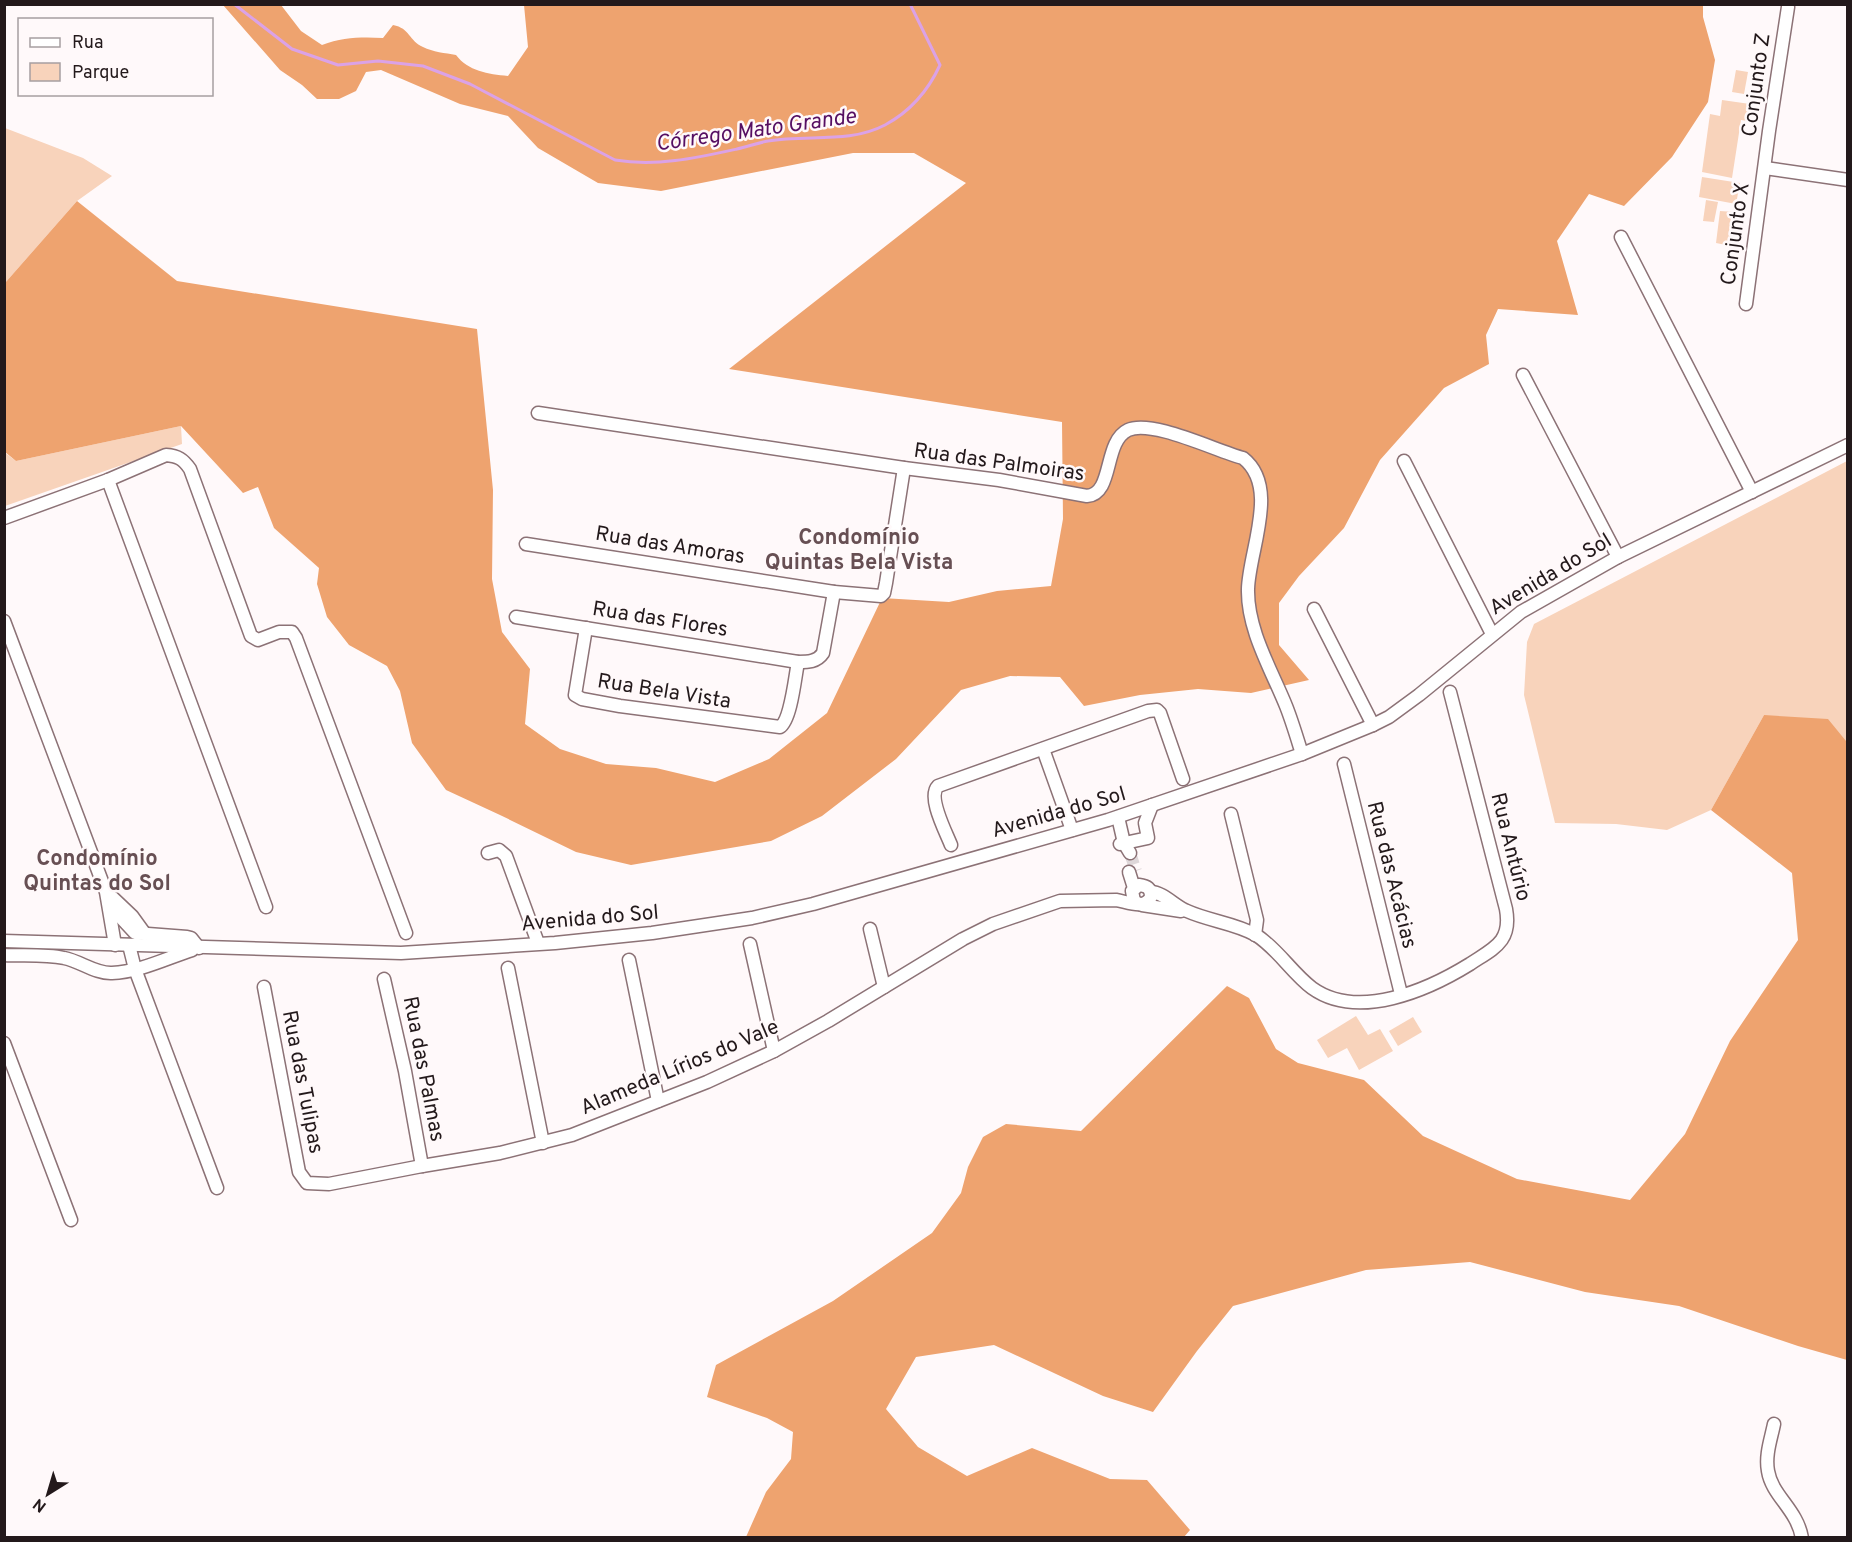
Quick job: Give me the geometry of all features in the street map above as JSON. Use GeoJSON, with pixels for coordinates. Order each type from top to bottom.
{"type":"FeatureCollection","features":[{"type":"Feature","properties":{"kind":"street","name":"Conjunto Z"},"geometry":{"type":"LineString","coordinates":[[1765,168],[1788,7]]}},
{"type":"Feature","properties":{"kind":"street"},"geometry":{"type":"LineString","coordinates":[[1765,168],[1848,180]]}},
{"type":"Feature","properties":{"kind":"street","name":"Conjunto X"},"geometry":{"type":"LineString","coordinates":[[1746,304],[1765,168]]}},
{"type":"Feature","properties":{"kind":"street"},"geometry":{"type":"LineString","coordinates":[[1621,237],[1752,492]]}},
{"type":"Feature","properties":{"kind":"street"},"geometry":{"type":"LineString","coordinates":[[1523,375],[1618,557]]}},
{"type":"Feature","properties":{"kind":"street","name":"Rua das Palmoiras"},"geometry":{"type":"LineString","coordinates":[[538,413],[999,480],[1068,494],[1093,496],[1098,493],[1105,480],[1118,437],[1128,430],[1140,427],[1170,433],[1243,458],[1250,464],[1258,479],[1261,504],[1249,574],[1248,600],[1254,626],[1287,708],[1302,754]]}},
{"type":"Feature","properties":{"kind":"street","name":"Avenida do Sol"},"geometry":{"type":"LineString","coordinates":[[114,939],[129,945],[401,953],[538,944],[652,933],[752,918],[813,904],[1113,819],[1302,754],[1389,717],[1521,612],[1618,557],[1848,445]]}},
{"type":"Feature","properties":{"kind":"street"},"geometry":{"type":"LineString","coordinates":[[4,518],[108,480],[166,454],[183,460],[190,469],[250,636],[254,639],[263,639],[279,632],[292,632],[296,638],[369,830],[405,933]]}},
{"type":"Feature","properties":{"kind":"street"},"geometry":{"type":"LineString","coordinates":[[1404,461],[1492,634]]}},
{"type":"Feature","properties":{"kind":"street","name":"Rua das Amoras"},"geometry":{"type":"LineString","coordinates":[[526,544],[834,592],[880,596],[884,593],[886,583],[904,468]]}},
{"type":"Feature","properties":{"kind":"street"},"geometry":{"type":"LineString","coordinates":[[108,480],[266,907]]}},
{"type":"Feature","properties":{"kind":"street"},"geometry":{"type":"LineString","coordinates":[[798,662],[816,661],[823,653],[834,592]]}},
{"type":"Feature","properties":{"kind":"street"},"geometry":{"type":"LineString","coordinates":[[1314,609],[1373,725]]}},
{"type":"Feature","properties":{"kind":"street","name":"Rua das Flores"},"geometry":{"type":"LineString","coordinates":[[516,617],[798,662]]}},
{"type":"Feature","properties":{"kind":"street"},"geometry":{"type":"LineString","coordinates":[[4,621],[106,893],[114,939]]}},
{"type":"Feature","properties":{"kind":"street","name":"Rua Bela Vista"},"geometry":{"type":"LineString","coordinates":[[586,628],[574,690],[578,697],[620,706],[780,727],[788,715],[798,662]]}},
{"type":"Feature","properties":{"kind":"street","name":"Rua Antúrio"},"geometry":{"type":"LineString","coordinates":[[1185,911],[1255,934],[1311,987],[1322,994],[1342,1001],[1371,1003],[1435,984],[1501,942],[1508,928],[1506,909],[1450,692]]}},
{"type":"Feature","properties":{"kind":"street"},"geometry":{"type":"LineString","coordinates":[[951,846],[933,798],[934,789],[938,786],[1156,710],[1166,728],[1183,779]]}},
{"type":"Feature","properties":{"kind":"street"},"geometry":{"type":"LineString","coordinates":[[1043,748],[1072,830]]}},
{"type":"Feature","properties":{"kind":"street","name":"Rua das Acácias"},"geometry":{"type":"LineString","coordinates":[[1344,764],[1401,994]]}},
{"type":"Feature","properties":{"kind":"street"},"geometry":{"type":"LineString","coordinates":[[1146,838],[1145,823],[1152,805]]}},
{"type":"Feature","properties":{"kind":"street"},"geometry":{"type":"LineString","coordinates":[[1137,810],[1146,838]]}},
{"type":"Feature","properties":{"kind":"street"},"geometry":{"type":"LineString","coordinates":[[1231,814],[1257,920],[1255,934]]}},
{"type":"Feature","properties":{"kind":"street"},"geometry":{"type":"LineString","coordinates":[[1113,819],[1113,825],[1125,849],[1146,838]]}},
{"type":"Feature","properties":{"kind":"street"},"geometry":{"type":"LineString","coordinates":[[488,852],[499,850],[504,852],[538,944]]}},
{"type":"Feature","properties":{"kind":"street"},"geometry":{"type":"LineString","coordinates":[[1132,872],[1135,888],[1132,897],[1140,904],[1149,901],[1151,892]]}},
{"type":"Feature","properties":{"kind":"street"},"geometry":{"type":"LineString","coordinates":[[1135,888],[1146,886],[1151,892],[1158,893],[1185,911]]}},
{"type":"Feature","properties":{"kind":"street","name":"Alameda Lírios do Vale"},"geometry":{"type":"LineString","coordinates":[[1075,900],[1135,888]]}},
{"type":"Feature","properties":{"kind":"street"},"geometry":{"type":"LineString","coordinates":[[106,893],[132,916],[140,933]]}},
{"type":"Feature","properties":{"kind":"street","name":"Alameda Lírios do Vale"},"geometry":{"type":"LineString","coordinates":[[307,1183],[329,1184],[500,1153],[543,1143],[602,1124],[707,1082],[774,1051],[963,939],[993,924],[1060,901],[1116,900],[1185,911]]}},
{"type":"Feature","properties":{"kind":"street"},"geometry":{"type":"LineString","coordinates":[[870,929],[884,987]]}},
{"type":"Feature","properties":{"kind":"street"},"geometry":{"type":"LineString","coordinates":[[4,941],[80,943],[140,933],[191,938],[199,948],[115,974],[61,957],[4,955]]}},
{"type":"Feature","properties":{"kind":"street"},"geometry":{"type":"LineString","coordinates":[[750,944],[774,1051]]}},
{"type":"Feature","properties":{"kind":"street"},"geometry":{"type":"LineString","coordinates":[[129,945],[135,969],[217,1188]]}},
{"type":"Feature","properties":{"kind":"street"},"geometry":{"type":"LineString","coordinates":[[629,960],[658,1101]]}},
{"type":"Feature","properties":{"kind":"street"},"geometry":{"type":"LineString","coordinates":[[508,968],[543,1143]]}},
{"type":"Feature","properties":{"kind":"street","name":"Rua das Palmas"},"geometry":{"type":"LineString","coordinates":[[384,979],[405,1071],[422,1166]]}},
{"type":"Feature","properties":{"kind":"street","name":"Rua das Tulipas"},"geometry":{"type":"LineString","coordinates":[[264,987],[299,1172],[307,1183]]}},
{"type":"Feature","properties":{"kind":"street"},"geometry":{"type":"LineString","coordinates":[[4,1043],[71,1220]]}},
{"type":"Feature","properties":{"kind":"street"},"geometry":{"type":"LineString","coordinates":[[1774,1424],[1767,1456],[1769,1478],[1797,1518],[1802,1538]]}},
{"type":"Feature","properties":{"kind":"green space"},"geometry":{"type":"Polygon","coordinates":[[[1736,70],[1748,72],[1744,94],[1732,92],[1736,70]]]}},
{"type":"Feature","properties":{"kind":"green space"},"geometry":{"type":"Polygon","coordinates":[[[1722,100],[1750,104],[1747,121],[1741,120],[1732,178],[1702,172],[1710,114],[1720,116],[1722,100]]]}},
{"type":"Feature","properties":{"kind":"green space"},"geometry":{"type":"Polygon","coordinates":[[[5,128],[83,158],[112,176],[77,201],[5,283],[5,128]]]}},
{"type":"Feature","properties":{"kind":"green space"},"geometry":{"type":"Polygon","coordinates":[[[1702,177],[1740,183],[1736,204],[1699,197],[1702,177]]]}},
{"type":"Feature","properties":{"kind":"green space"},"geometry":{"type":"Polygon","coordinates":[[[1706,200],[1718,202],[1714,222],[1703,221],[1706,200]]]}},
{"type":"Feature","properties":{"kind":"green space"},"geometry":{"type":"Polygon","coordinates":[[[1720,211],[1735,212],[1731,246],[1716,243],[1720,211]]]}},
{"type":"Feature","properties":{"kind":"green space"},"geometry":{"type":"Polygon","coordinates":[[[181,426],[182,444],[5,506],[4,452],[16,461],[181,426]]]}},
{"type":"Feature","properties":{"kind":"green space"},"geometry":{"type":"Polygon","coordinates":[[[1847,461],[1847,779],[1764,715],[1711,810],[1667,830],[1616,824],[1555,823],[1524,695],[1527,642],[1534,624],[1847,461]]]}},
{"type":"Feature","properties":{"kind":"green space"},"geometry":{"type":"Polygon","coordinates":[[[1356,1016],[1368,1035],[1380,1029],[1393,1051],[1359,1070],[1347,1048],[1328,1058],[1317,1040],[1356,1016]]]}},
{"type":"Feature","properties":{"kind":"green space"},"geometry":{"type":"Polygon","coordinates":[[[1413,1017],[1422,1032],[1398,1046],[1389,1031],[1413,1017]]]}},
{"type":"Feature","properties":{"kind":"shaded area"},"geometry":{"type":"Polygon","coordinates":[[[223,5],[281,5],[301,31],[322,45],[352,38],[383,38],[393,25],[403,29],[423,47],[456,55],[466,65],[479,71],[508,76],[528,47],[524,5],[1703,5],[1703,17],[1715,60],[1708,102],[1672,157],[1624,206],[1589,194],[1557,241],[1578,315],[1498,309],[1486,335],[1489,364],[1444,388],[1380,460],[1344,528],[1299,576],[1279,603],[1279,645],[1309,680],[1251,693],[1198,689],[1140,695],[1084,706],[1060,677],[1010,676],[961,690],[896,759],[822,816],[771,841],[631,865],[576,852],[446,790],[412,743],[400,691],[387,666],[349,645],[327,617],[317,584],[319,568],[274,528],[258,487],[243,493],[181,426],[16,461],[5,452],[5,283],[77,201],[177,281],[477,329],[493,490],[492,579],[502,632],[530,669],[525,724],[560,749],[606,764],[656,768],[715,782],[769,759],[827,713],[882,598],[949,602],[997,591],[1051,586],[1063,519],[1062,422],[729,369],[966,183],[914,153],[853,153],[661,191],[598,183],[538,148],[508,116],[460,104],[381,70],[366,72],[356,91],[339,99],[317,99],[280,70],[223,5]]]}},
{"type":"Feature","properties":{"kind":"shaded area"},"geometry":{"type":"Polygon","coordinates":[[[1764,715],[1828,719],[1846,741],[1847,1360],[1679,1306],[1585,1292],[1470,1262],[1366,1270],[1233,1306],[1153,1412],[1103,1396],[994,1345],[916,1357],[886,1409],[918,1447],[967,1476],[1032,1448],[1110,1479],[1147,1480],[1190,1530],[1184,1537],[746,1537],[766,1492],[791,1459],[793,1432],[767,1418],[707,1397],[716,1365],[833,1301],[932,1233],[961,1193],[968,1167],[983,1137],[1006,1124],[1081,1131],[1227,986],[1249,998],[1276,1049],[1298,1063],[1364,1080],[1423,1136],[1517,1179],[1630,1200],[1685,1134],[1730,1041],[1798,940],[1792,873],[1711,810],[1764,715]]]}},
{"type":"Feature","properties":{"kind":"waterway","name":"Córrego Mato Grande"},"geometry":{"type":"LineString","coordinates":[[234,4],[292,49],[338,65],[378,61],[423,66],[470,84],[615,160],[630,162],[661,162],[691,158],[783,139],[857,135],[885,125],[918,100],[940,65],[910,4]]}},
{"type":"Feature","properties":{"kind":"tunnel"},"geometry":{"type":"LineString","coordinates":[[1130,853],[1136,871]]}},
{"type":"Feature","properties":{"kind":"district","name":"Condomínio Quintas Bela Vista"},"geometry":{"type":"Point","coordinates":[859,550]}},
{"type":"Feature","properties":{"kind":"district","name":"Condomínio Quintas do Sol"},"geometry":{"type":"Point","coordinates":[97,872]}}]}
